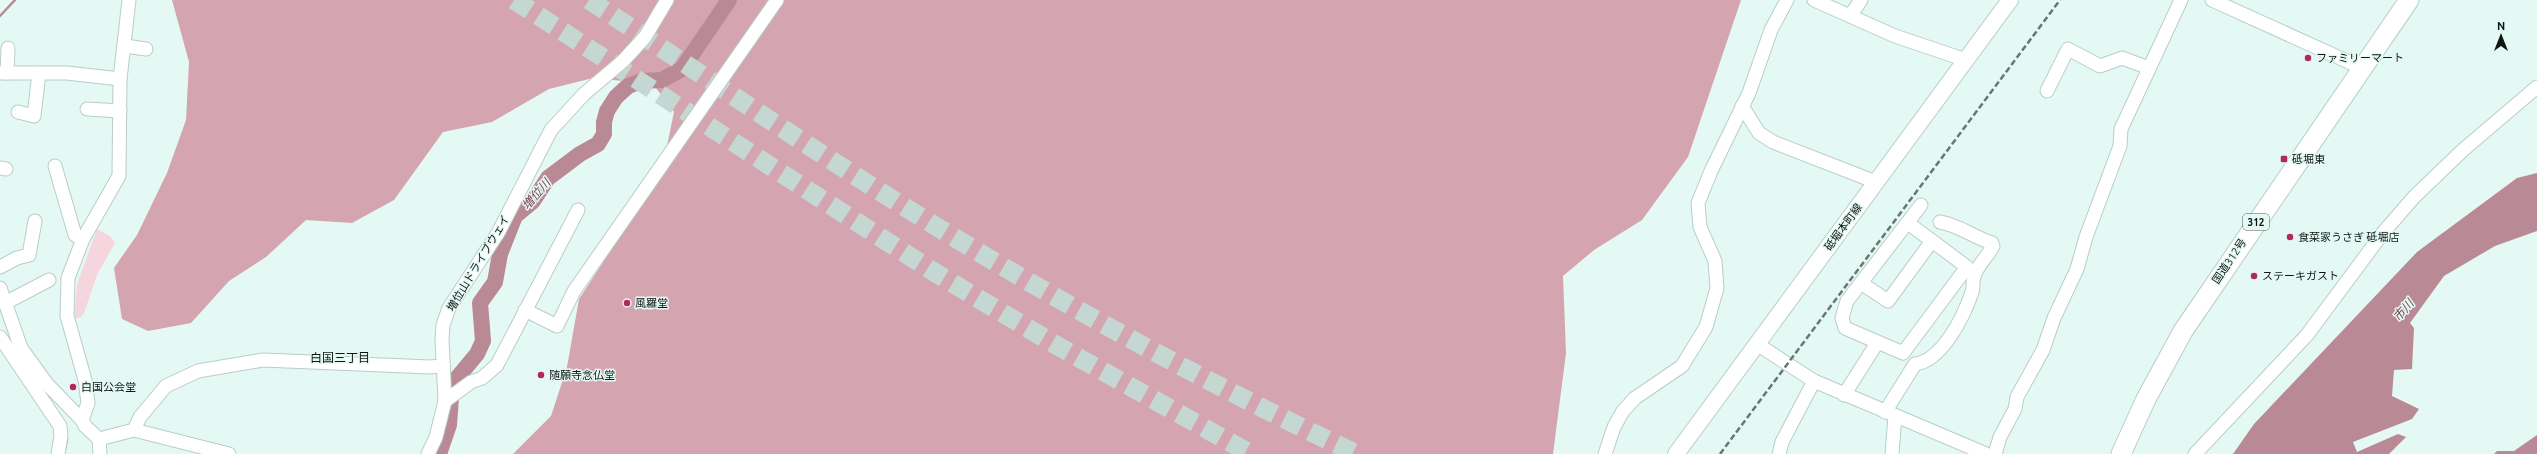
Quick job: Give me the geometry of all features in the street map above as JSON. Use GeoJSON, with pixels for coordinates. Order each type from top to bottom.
{"type":"FeatureCollection","features":[{"type":"Feature","properties":{"kind":"highway","name":"国道312号"},"geometry":{"type":"LineString","coordinates":[[2121,454],[2146,399],[2183,331],[2409,0]]}},
{"type":"Feature","properties":{"kind":"main road","name":"砥堀本町線"},"geometry":{"type":"LineString","coordinates":[[1676,454],[2010,0]]}},
{"type":"Feature","properties":{"kind":"street"},"geometry":{"type":"LineString","coordinates":[[82,420],[88,403],[85,380],[70,335],[66,299],[68,278],[83,239],[119,176],[120,79],[125,46],[126,0]]}},
{"type":"Feature","properties":{"kind":"street","name":"増位山ドライブウェイ"},"geometry":{"type":"LineString","coordinates":[[428,454],[436,437],[445,401],[442,366],[443,325],[449,308],[498,233],[551,130],[584,94],[623,61],[645,37],[667,0]]}},
{"type":"Feature","properties":{"kind":"street"},"geometry":{"type":"LineString","coordinates":[[525,310],[557,326],[574,292],[777,0]]}},
{"type":"Feature","properties":{"kind":"street"},"geometry":{"type":"LineString","coordinates":[[1605,454],[1614,427],[1623,410],[1635,398],[1682,366],[1706,327],[1717,288],[1715,261],[1700,227],[1698,203],[1742,106],[1771,30],[1787,0]]}},
{"type":"Feature","properties":{"kind":"street"},"geometry":{"type":"LineString","coordinates":[[1814,0],[1895,36],[1966,60]]}},
{"type":"Feature","properties":{"kind":"street"},"geometry":{"type":"LineString","coordinates":[[1850,16],[1861,0]]}},
{"type":"Feature","properties":{"kind":"street"},"geometry":{"type":"LineString","coordinates":[[1994,454],[2000,437],[2015,409],[2017,397],[2043,350],[2054,318],[2077,269],[2086,237],[2120,146],[2121,129],[2181,0]]}},
{"type":"Feature","properties":{"kind":"street"},"geometry":{"type":"LineString","coordinates":[[2212,0],[2362,68]]}},
{"type":"Feature","properties":{"kind":"street"},"geometry":{"type":"LineString","coordinates":[[125,46],[146,49]]}},
{"type":"Feature","properties":{"kind":"street"},"geometry":{"type":"LineString","coordinates":[[8,48],[3,73],[67,73],[120,79]]}},
{"type":"Feature","properties":{"kind":"street"},"geometry":{"type":"LineString","coordinates":[[2047,91],[2068,49],[2100,66],[2122,58],[2149,68]]}},
{"type":"Feature","properties":{"kind":"street"},"geometry":{"type":"LineString","coordinates":[[18,112],[34,116],[39,73]]}},
{"type":"Feature","properties":{"kind":"street"},"geometry":{"type":"LineString","coordinates":[[2195,454],[2307,335],[2382,234],[2414,197],[2463,150],[2537,87]]}},
{"type":"Feature","properties":{"kind":"street"},"geometry":{"type":"LineString","coordinates":[[1742,106],[1759,133],[1773,142],[1876,182]]}},
{"type":"Feature","properties":{"kind":"street"},"geometry":{"type":"LineString","coordinates":[[87,109],[120,112]]}},
{"type":"Feature","properties":{"kind":"street"},"geometry":{"type":"LineString","coordinates":[[55,166],[76,235],[83,239]]}},
{"type":"Feature","properties":{"kind":"street"},"geometry":{"type":"LineString","coordinates":[[1908,223],[1967,267],[1903,353],[1845,328],[1842,318],[1847,301],[1921,205]]}},
{"type":"Feature","properties":{"kind":"street"},"geometry":{"type":"LineString","coordinates":[[445,401],[471,382],[482,378],[497,365],[578,210]]}},
{"type":"Feature","properties":{"kind":"street"},"geometry":{"type":"LineString","coordinates":[[0,267],[16,258],[29,255],[35,221]]}},
{"type":"Feature","properties":{"kind":"street"},"geometry":{"type":"LineString","coordinates":[[1892,454],[1890,414],[1915,364],[1925,363],[1944,345],[1952,334],[1973,291],[1974,276],[1993,246],[1992,243],[1975,237],[1954,224],[1940,222]]}},
{"type":"Feature","properties":{"kind":"street"},"geometry":{"type":"LineString","coordinates":[[1861,283],[1888,301],[1932,241]]}},
{"type":"Feature","properties":{"kind":"street"},"geometry":{"type":"LineString","coordinates":[[5,303],[49,280]]}},
{"type":"Feature","properties":{"kind":"street"},"geometry":{"type":"LineString","coordinates":[[0,288],[21,348],[47,384],[82,420],[85,426],[99,438],[100,454]]}},
{"type":"Feature","properties":{"kind":"street"},"geometry":{"type":"LineString","coordinates":[[0,337],[60,426],[61,436],[58,454]]}},
{"type":"Feature","properties":{"kind":"street"},"geometry":{"type":"LineString","coordinates":[[1844,394],[1877,343]]}},
{"type":"Feature","properties":{"kind":"street"},"geometry":{"type":"LineString","coordinates":[[1758,344],[1814,381],[1986,454]]}},
{"type":"Feature","properties":{"kind":"street"},"geometry":{"type":"LineString","coordinates":[[134,430],[140,417],[166,386],[198,371],[263,360],[430,367],[442,366]]}},
{"type":"Feature","properties":{"kind":"street"},"geometry":{"type":"LineString","coordinates":[[1779,454],[1782,442],[1814,381]]}},
{"type":"Feature","properties":{"kind":"street"},"geometry":{"type":"LineString","coordinates":[[34,388],[47,384]]}},
{"type":"Feature","properties":{"kind":"street"},"geometry":{"type":"LineString","coordinates":[[99,438],[134,430],[228,454]]}},
{"type":"Feature","properties":{"kind":"shaded area"},"geometry":{"type":"Polygon","coordinates":[[[172,0],[1741,0],[1688,157],[1642,220],[1594,250],[1563,276],[1566,353],[1553,454],[513,454],[551,416],[567,367],[579,299],[602,264],[631,211],[660,180],[674,112],[653,84],[593,78],[549,89],[492,122],[443,132],[394,200],[352,223],[306,220],[266,257],[229,281],[191,323],[148,331],[122,319],[114,268],[137,235],[167,173],[186,120],[189,62],[172,0]]]}},
{"type":"Feature","properties":{"kind":"shaded area"},"geometry":{"type":"Polygon","coordinates":[[[97,229],[110,236],[115,243],[97,275],[84,313],[81,317],[74,319],[77,284],[97,229]]]}},
{"type":"Feature","properties":{"kind":"water","name":"市川"},"geometry":{"type":"Polygon","coordinates":[[[2537,173],[2537,231],[2495,246],[2444,276],[2410,323],[2414,328],[2412,369],[2394,370],[2392,396],[2419,409],[2412,419],[2353,442],[2357,452],[2398,434],[2406,437],[2389,454],[2233,454],[2254,424],[2417,252],[2517,178],[2537,173]]]}},
{"type":"Feature","properties":{"kind":"water"},"geometry":{"type":"Polygon","coordinates":[[[2537,435],[2537,454],[2494,454],[2497,451],[2514,451],[2537,435]]]}},
{"type":"Feature","properties":{"kind":"waterway"},"geometry":{"type":"LineString","coordinates":[[0,16],[15,0]]}},
{"type":"Feature","properties":{"kind":"waterway","name":"増位川"},"geometry":{"type":"LineString","coordinates":[[439,454],[449,425],[452,384],[477,354],[483,341],[480,303],[495,282],[500,254],[515,216],[533,201],[548,178],[580,154],[598,144],[604,134],[604,122],[607,111],[616,97],[628,86],[642,81],[662,80],[682,69],[729,0]]}},
{"type":"Feature","properties":{"kind":"waterway"},"geometry":{"type":"LineString","coordinates":[[2,312],[13,343]]}},
{"type":"Feature","properties":{"kind":"waterway"},"geometry":{"type":"LineString","coordinates":[[65,449],[67,439]]}},
{"type":"Feature","properties":{"kind":"tunnel"},"geometry":{"type":"LineString","coordinates":[[514,0],[934,272],[1056,345],[1251,454]]}},
{"type":"Feature","properties":{"kind":"tunnel"},"geometry":{"type":"LineString","coordinates":[[589,0],[853,174],[992,260],[1146,348],[1304,429],[1357,454]]}},
{"type":"Feature","properties":{"kind":"railway"},"geometry":{"type":"LineString","coordinates":[[1720,454],[2060,0]]}},
{"type":"Feature","properties":{"kind":"place","name":"ファミリーマート"},"geometry":{"type":"Point","coordinates":[2308,58]}},
{"type":"Feature","properties":{"kind":"place","name":"砥堀東"},"geometry":{"type":"Point","coordinates":[2284,159]}},
{"type":"Feature","properties":{"kind":"place","name":"食菜家うさぎ 砥堀店"},"geometry":{"type":"Point","coordinates":[2290,237]}},
{"type":"Feature","properties":{"kind":"place","name":"ステーキガスト"},"geometry":{"type":"Point","coordinates":[2254,276]}},
{"type":"Feature","properties":{"kind":"place","name":"風羅堂"},"geometry":{"type":"Point","coordinates":[627,303]}},
{"type":"Feature","properties":{"kind":"place","name":"随願寺念仏堂"},"geometry":{"type":"Point","coordinates":[541,375]}},
{"type":"Feature","properties":{"kind":"place","name":"白国公会堂"},"geometry":{"type":"Point","coordinates":[73,387]}},
{"type":"Feature","properties":{"kind":"district","name":"白国三丁目"},"geometry":{"type":"Point","coordinates":[340,357]}}]}
